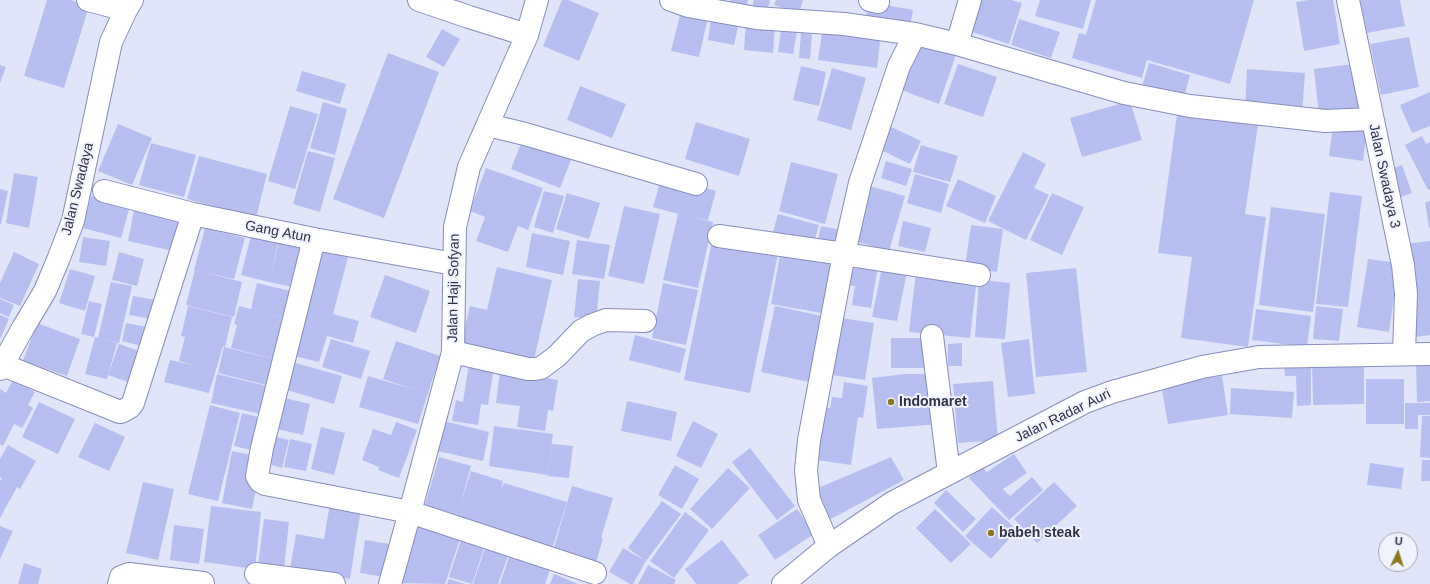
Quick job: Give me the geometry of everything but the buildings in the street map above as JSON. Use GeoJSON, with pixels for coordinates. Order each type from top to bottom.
{"type":"FeatureCollection","features":[{"type":"Feature","properties":{"kind":"street"},"geometry":{"type":"LineString","coordinates":[[88,0],[129,5]]}},
{"type":"Feature","properties":{"kind":"street"},"geometry":{"type":"LineString","coordinates":[[419,0],[469,17],[527,34]]}},
{"type":"Feature","properties":{"kind":"street","name":"Jalan Haji Sofyan"},"geometry":{"type":"LineString","coordinates":[[390,584],[453,352],[455,227],[469,167],[527,34],[538,0]]}},
{"type":"Feature","properties":{"kind":"street"},"geometry":{"type":"LineString","coordinates":[[671,0],[688,6],[756,18],[844,24],[915,34],[957,44],[1124,93],[1190,106],[1325,121],[1372,119]]}},
{"type":"Feature","properties":{"kind":"street"},"geometry":{"type":"LineString","coordinates":[[957,44],[970,0]]}},
{"type":"Feature","properties":{"kind":"street","name":"Jalan Swadaya 3"},"geometry":{"type":"LineString","coordinates":[[1348,0],[1403,265],[1406,294],[1404,354]]}},
{"type":"Feature","properties":{"kind":"street","name":"Jalan Swadaya"},"geometry":{"type":"LineString","coordinates":[[1,367],[45,291],[73,220],[111,42],[129,5]]}},
{"type":"Feature","properties":{"kind":"street"},"geometry":{"type":"LineString","coordinates":[[829,546],[809,500],[806,470],[809,440],[844,254],[860,183],[899,66],[915,34]]}},
{"type":"Feature","properties":{"kind":"street"},"geometry":{"type":"LineString","coordinates":[[488,125],[533,136],[696,184]]}},
{"type":"Feature","properties":{"kind":"street","name":"Gang Atun"},"geometry":{"type":"LineString","coordinates":[[104,192],[193,214],[314,239],[454,264]]}},
{"type":"Feature","properties":{"kind":"street"},"geometry":{"type":"LineString","coordinates":[[1,367],[120,412],[130,407],[133,403],[193,214]]}},
{"type":"Feature","properties":{"kind":"street"},"geometry":{"type":"LineString","coordinates":[[719,236],[979,275]]}},
{"type":"Feature","properties":{"kind":"street"},"geometry":{"type":"LineString","coordinates":[[314,239],[262,448],[257,476],[260,481],[264,484],[410,512],[595,574]]}},
{"type":"Feature","properties":{"kind":"street"},"geometry":{"type":"LineString","coordinates":[[453,352],[531,370],[541,368],[557,356],[581,331],[592,325],[606,320],[646,320]]}},
{"type":"Feature","properties":{"kind":"street"},"geometry":{"type":"LineString","coordinates":[[932,336],[949,473]]}},
{"type":"Feature","properties":{"kind":"street","name":"Jalan Radar Auri"},"geometry":{"type":"LineString","coordinates":[[782,584],[829,546],[892,503],[1085,402],[1112,392],[1202,366],[1259,358],[1430,354]]}},
{"type":"Feature","properties":{"kind":"street"},"geometry":{"type":"LineString","coordinates":[[119,584],[121,577],[129,574],[203,583]]}},
{"type":"Feature","properties":{"kind":"street"},"geometry":{"type":"LineString","coordinates":[[256,574],[334,584]]}},
{"type":"Feature","properties":{"kind":"place","name":"Indomaret"},"geometry":{"type":"Point","coordinates":[891,402]}},
{"type":"Feature","properties":{"kind":"place","name":"babeh steak"},"geometry":{"type":"Point","coordinates":[991,533]}}]}
